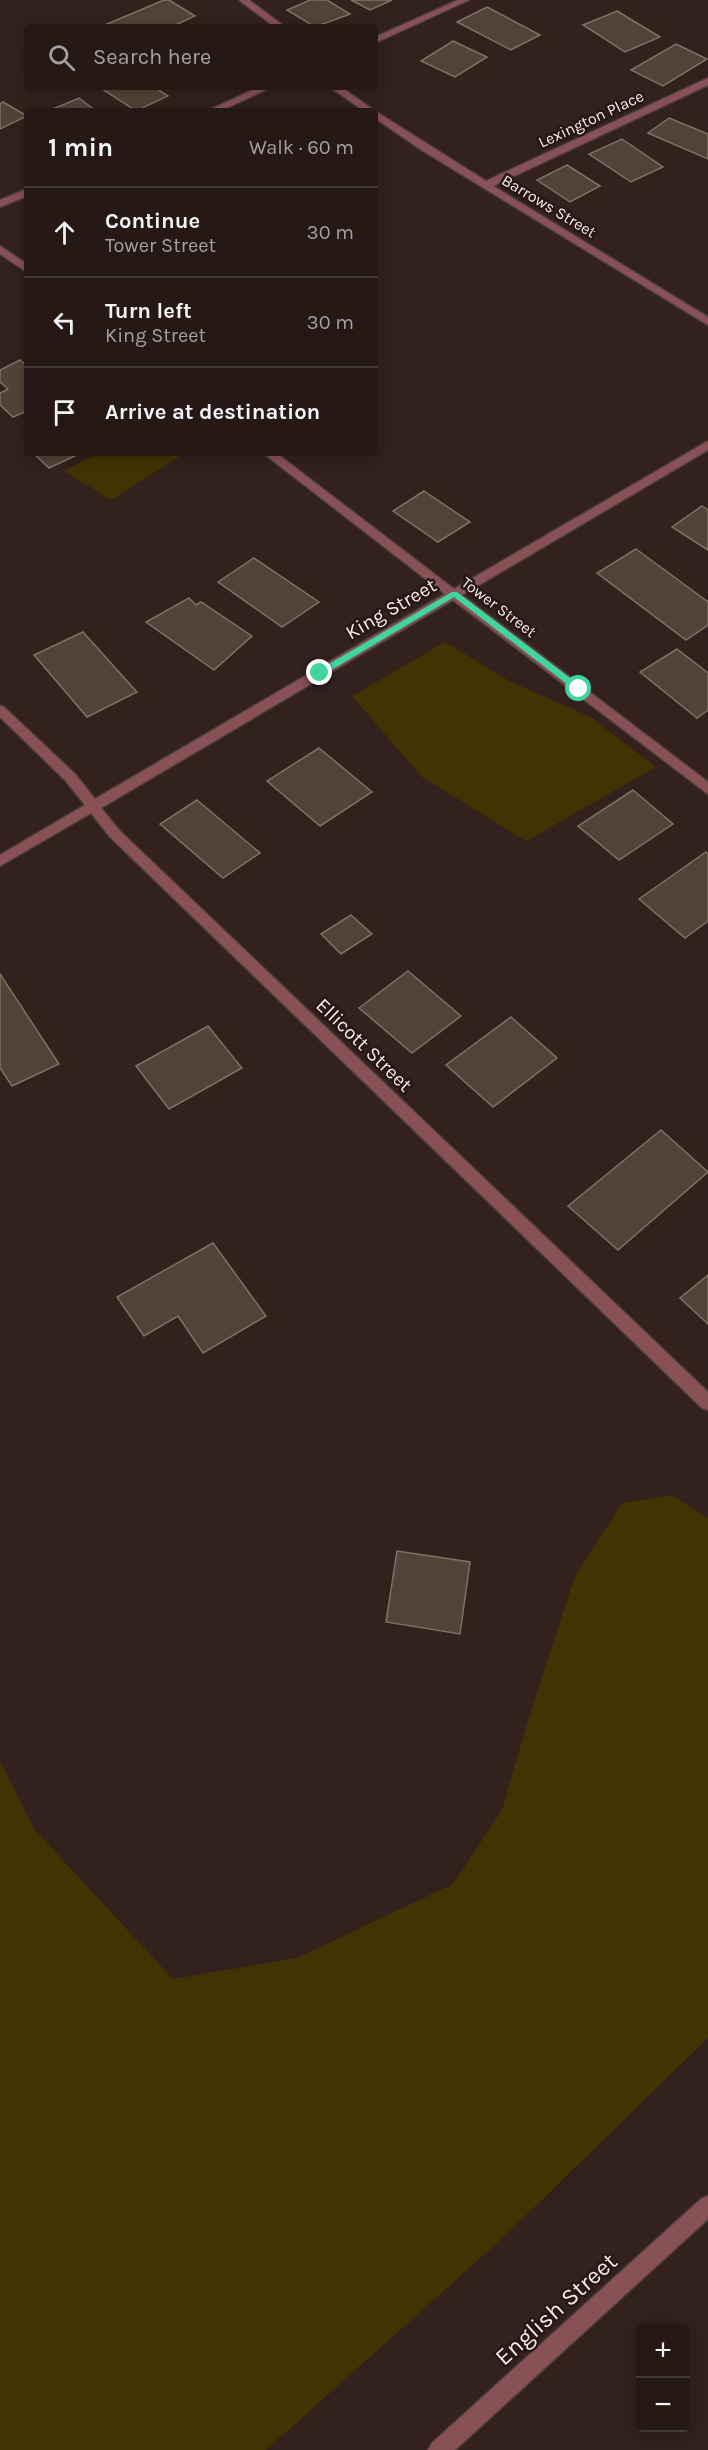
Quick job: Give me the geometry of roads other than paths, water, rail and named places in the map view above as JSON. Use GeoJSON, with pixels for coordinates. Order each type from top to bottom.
{"type":"FeatureCollection","features":[{"type":"Feature","properties":{"kind":"street"},"geometry":{"type":"LineString","coordinates":[[243,0],[277,24]]}},
{"type":"Feature","properties":{"kind":"street"},"geometry":{"type":"LineString","coordinates":[[378,39],[465,0]]}},
{"type":"Feature","properties":{"kind":"street","name":"Lexington Place"},"geometry":{"type":"LineString","coordinates":[[486,184],[708,81]]}},
{"type":"Feature","properties":{"kind":"street"},"geometry":{"type":"LineString","coordinates":[[219,108],[260,90]]}},
{"type":"Feature","properties":{"kind":"street"},"geometry":{"type":"LineString","coordinates":[[339,90],[366,108]]}},
{"type":"Feature","properties":{"kind":"street","name":"Barrows Street"},"geometry":{"type":"LineString","coordinates":[[378,116],[708,322]]}},
{"type":"Feature","properties":{"kind":"street"},"geometry":{"type":"LineString","coordinates":[[0,204],[24,193]]}},
{"type":"Feature","properties":{"kind":"street"},"geometry":{"type":"LineString","coordinates":[[0,249],[24,267]]}},
{"type":"Feature","properties":{"kind":"street","name":"King Street"},"geometry":{"type":"LineString","coordinates":[[0,861],[708,445]]}},
{"type":"Feature","properties":{"kind":"street","name":"Tower Street"},"geometry":{"type":"LineString","coordinates":[[273,456],[708,789]]}},
{"type":"Feature","properties":{"kind":"street","name":"Ellicott Street"},"geometry":{"type":"LineString","coordinates":[[0,710],[70,777],[116,834],[708,1403]]}},
{"type":"Feature","properties":{"kind":"street","name":"English Street"},"geometry":{"type":"LineString","coordinates":[[439,2450],[708,2206]]}}]}
